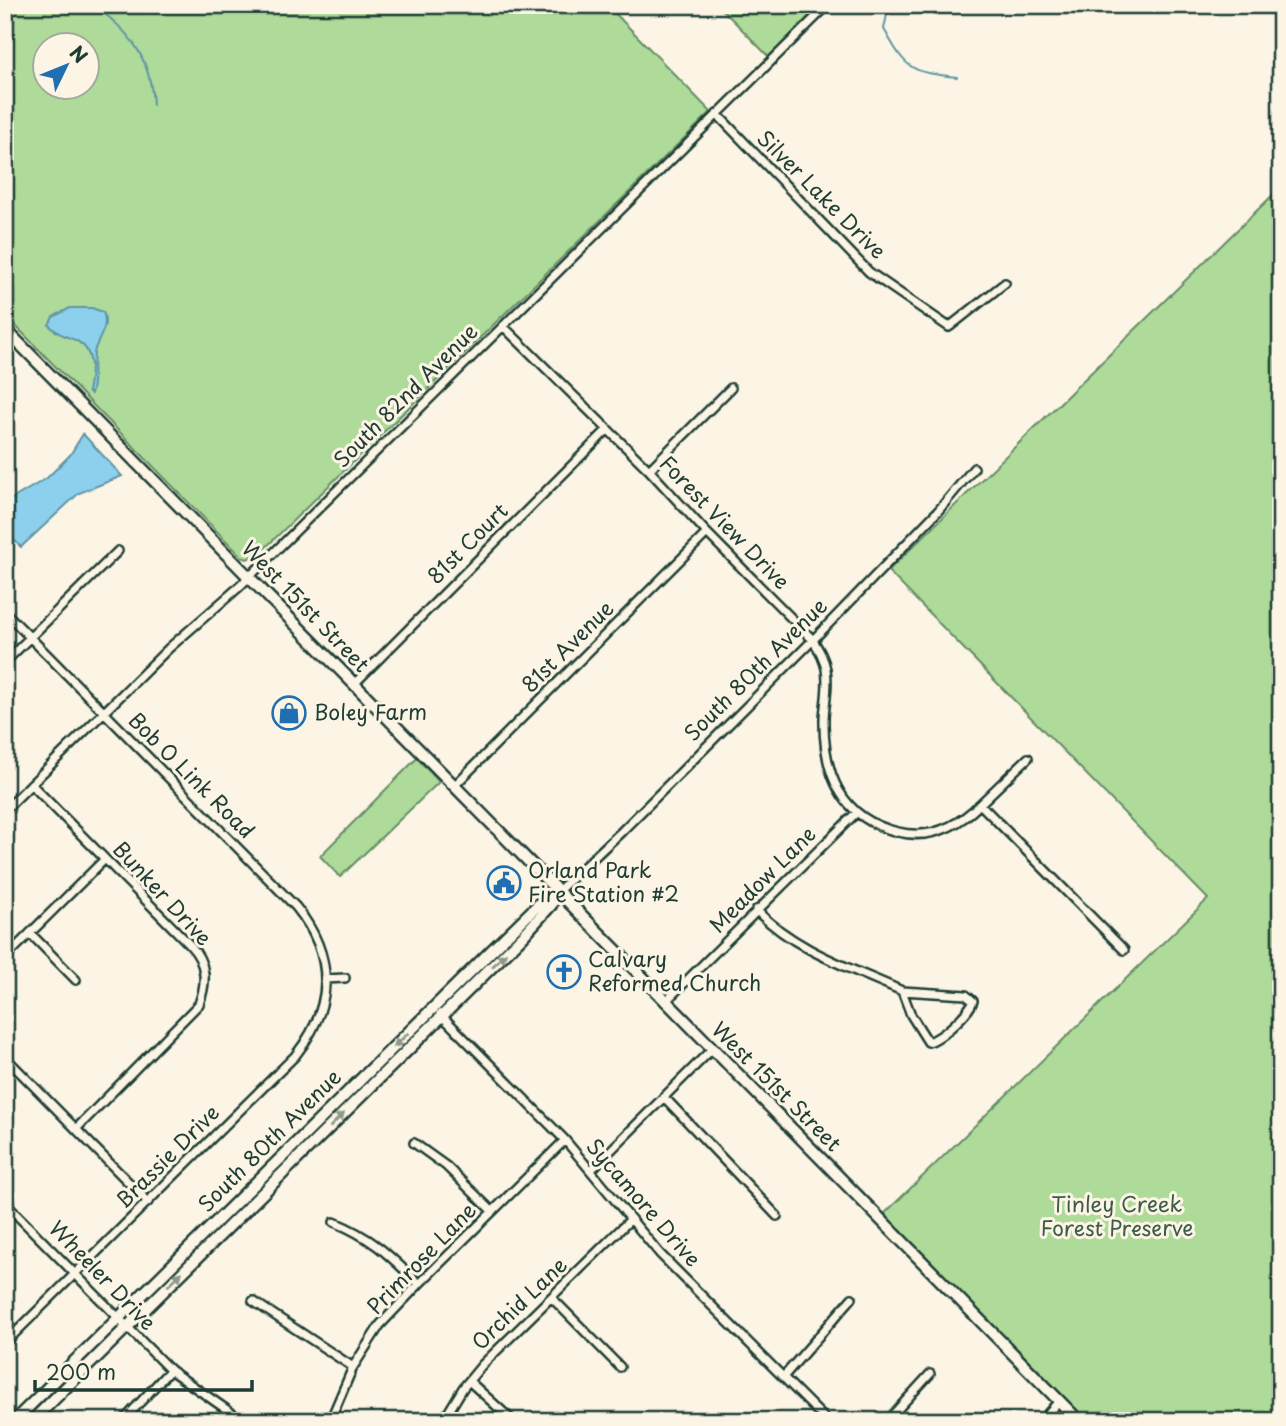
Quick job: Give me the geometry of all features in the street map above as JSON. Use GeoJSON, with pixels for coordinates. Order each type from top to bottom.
{"type":"FeatureCollection","features":[{"type":"Feature","properties":{"kind":"street","name":"South 82nd Avenue"},"geometry":{"type":"LineString","coordinates":[[5,810],[248,576],[828,5]]}},
{"type":"Feature","properties":{"kind":"street","name":"Silver Lake Drive"},"geometry":{"type":"LineString","coordinates":[[717,114],[869,272],[949,327],[1005,283]]}},
{"type":"Feature","properties":{"kind":"street","name":"Forest View Drive"},"geometry":{"type":"LineString","coordinates":[[503,326],[649,470],[813,640],[822,656],[828,683],[824,715],[825,755],[837,789],[856,813],[891,831],[919,835],[946,829],[966,817],[1028,758]]}},
{"type":"Feature","properties":{"kind":"street","name":"West 151st Street"},"geometry":{"type":"LineString","coordinates":[[5,329],[1079,1421]]}},
{"type":"Feature","properties":{"kind":"street"},"geometry":{"type":"LineString","coordinates":[[649,470],[730,388]]}},
{"type":"Feature","properties":{"kind":"street","name":"81st Court"},"geometry":{"type":"LineString","coordinates":[[354,684],[607,430]]}},
{"type":"Feature","properties":{"kind":"street","name":"South 80th Avenue"},"geometry":{"type":"LineString","coordinates":[[14,1421],[544,899],[557,892],[621,832],[813,640],[938,511],[974,468]]}},
{"type":"Feature","properties":{"kind":"street","name":"81st Avenue"},"geometry":{"type":"LineString","coordinates":[[454,786],[707,533]]}},
{"type":"Feature","properties":{"kind":"street"},"geometry":{"type":"LineString","coordinates":[[5,662],[118,551]]}},
{"type":"Feature","properties":{"kind":"street","name":"Bob O Link Road"},"geometry":{"type":"LineString","coordinates":[[5,612],[296,908],[309,923],[318,942],[326,979]]}},
{"type":"Feature","properties":{"kind":"street","name":"Bunker Drive"},"geometry":{"type":"LineString","coordinates":[[32,784],[194,949],[204,967],[205,979],[198,1004],[76,1129]]}},
{"type":"Feature","properties":{"kind":"street"},"geometry":{"type":"LineString","coordinates":[[980,804],[1124,950]]}},
{"type":"Feature","properties":{"kind":"street","name":"Meadow Lane"},"geometry":{"type":"LineString","coordinates":[[665,1002],[856,813]]}},
{"type":"Feature","properties":{"kind":"street"},"geometry":{"type":"LineString","coordinates":[[5,958],[105,859]]}},
{"type":"Feature","properties":{"kind":"street","name":"South 80th Avenue"},"geometry":{"type":"LineString","coordinates":[[32,1421],[541,918],[557,892]]}},
{"type":"Feature","properties":{"kind":"street"},"geometry":{"type":"LineString","coordinates":[[756,910],[774,928],[806,948],[902,990],[966,995],[973,1001],[971,1009],[937,1040],[928,1042],[911,1015],[902,990]]}},
{"type":"Feature","properties":{"kind":"street"},"geometry":{"type":"LineString","coordinates":[[30,933],[76,980]]}},
{"type":"Feature","properties":{"kind":"street"},"geometry":{"type":"LineString","coordinates":[[326,979],[345,978]]}},
{"type":"Feature","properties":{"kind":"street","name":"Brassie Drive"},"geometry":{"type":"LineString","coordinates":[[5,1343],[295,1056],[308,1040],[318,1019],[326,979]]}},
{"type":"Feature","properties":{"kind":"street","name":"Sycamore Drive"},"geometry":{"type":"LineString","coordinates":[[433,1008],[565,1140],[660,1254],[827,1421]]}},
{"type":"Feature","properties":{"kind":"street"},"geometry":{"type":"LineString","coordinates":[[591,1170],[712,1049]]}},
{"type":"Feature","properties":{"kind":"street"},"geometry":{"type":"LineString","coordinates":[[5,1057],[148,1202]]}},
{"type":"Feature","properties":{"kind":"street"},"geometry":{"type":"LineString","coordinates":[[664,1097],[777,1216]]}},
{"type":"Feature","properties":{"kind":"street","name":"Primrose Lane"},"geometry":{"type":"LineString","coordinates":[[330,1421],[353,1367],[380,1325],[565,1140]]}},
{"type":"Feature","properties":{"kind":"street"},"geometry":{"type":"LineString","coordinates":[[414,1143],[446,1166],[492,1211]]}},
{"type":"Feature","properties":{"kind":"street","name":"Wheeler Drive"},"geometry":{"type":"LineString","coordinates":[[5,1203],[170,1370],[243,1421]]}},
{"type":"Feature","properties":{"kind":"street","name":"Orchid Lane"},"geometry":{"type":"LineString","coordinates":[[443,1421],[482,1365],[630,1220]]}},
{"type":"Feature","properties":{"kind":"street"},"geometry":{"type":"LineString","coordinates":[[334,1222],[361,1233],[386,1252],[419,1284]]}},
{"type":"Feature","properties":{"kind":"street"},"geometry":{"type":"LineString","coordinates":[[552,1298],[620,1367]]}},
{"type":"Feature","properties":{"kind":"street"},"geometry":{"type":"LineString","coordinates":[[783,1377],[852,1298]]}},
{"type":"Feature","properties":{"kind":"street"},"geometry":{"type":"LineString","coordinates":[[253,1301],[353,1367]]}},
{"type":"Feature","properties":{"kind":"street"},"geometry":{"type":"LineString","coordinates":[[123,1421],[170,1370]]}},
{"type":"Feature","properties":{"kind":"street"},"geometry":{"type":"LineString","coordinates":[[887,1421],[930,1374]]}},
{"type":"Feature","properties":{"kind":"street"},"geometry":{"type":"LineString","coordinates":[[469,1381],[513,1421]]}},
{"type":"Feature","properties":{"kind":"street"},"geometry":{"type":"LineString","coordinates":[[1041,1421],[1059,1401]]}},
{"type":"Feature","properties":{"kind":"green space"},"geometry":{"type":"Polygon","coordinates":[[[5,5],[607,5],[711,112],[259,554],[247,559],[242,557],[5,315],[5,5]]]}},
{"type":"Feature","properties":{"kind":"green space"},"geometry":{"type":"Polygon","coordinates":[[[718,5],[820,5],[769,57],[718,5]]]}},
{"type":"Feature","properties":{"kind":"green space","name":"Tinley Creek Forest Preserve"},"geometry":{"type":"Polygon","coordinates":[[[1281,187],[1281,1421],[1086,1421],[883,1215],[1208,899],[888,571],[1281,187]]]}},
{"type":"Feature","properties":{"kind":"green space"},"geometry":{"type":"Polygon","coordinates":[[[417,758],[439,782],[340,877],[320,856],[417,758]]]}},
{"type":"Feature","properties":{"kind":"water"},"geometry":{"type":"Polygon","coordinates":[[[70,308],[92,308],[103,312],[105,317],[94,354],[91,394],[88,392],[91,364],[87,351],[83,345],[58,333],[49,325],[53,317],[70,308]]]}},
{"type":"Feature","properties":{"kind":"water"},"geometry":{"type":"Polygon","coordinates":[[[83,434],[122,476],[79,493],[21,547],[5,531],[5,503],[47,478],[70,455],[83,434]]]}},
{"type":"Feature","properties":{"kind":"waterway"},"geometry":{"type":"LineString","coordinates":[[93,5],[118,25],[136,47],[148,73],[153,105]]}},
{"type":"Feature","properties":{"kind":"waterway"},"geometry":{"type":"LineString","coordinates":[[889,5],[884,29],[905,61],[920,71],[957,77]]}},
{"type":"Feature","properties":{"kind":"place","name":"Boley Farm"},"geometry":{"type":"Point","coordinates":[289,713]}},
{"type":"Feature","properties":{"kind":"place","name":"Orland Park Fire Station #2"},"geometry":{"type":"Point","coordinates":[504,883]}},
{"type":"Feature","properties":{"kind":"place","name":"Calvary Reformed Church"},"geometry":{"type":"Point","coordinates":[564,972]}}]}
